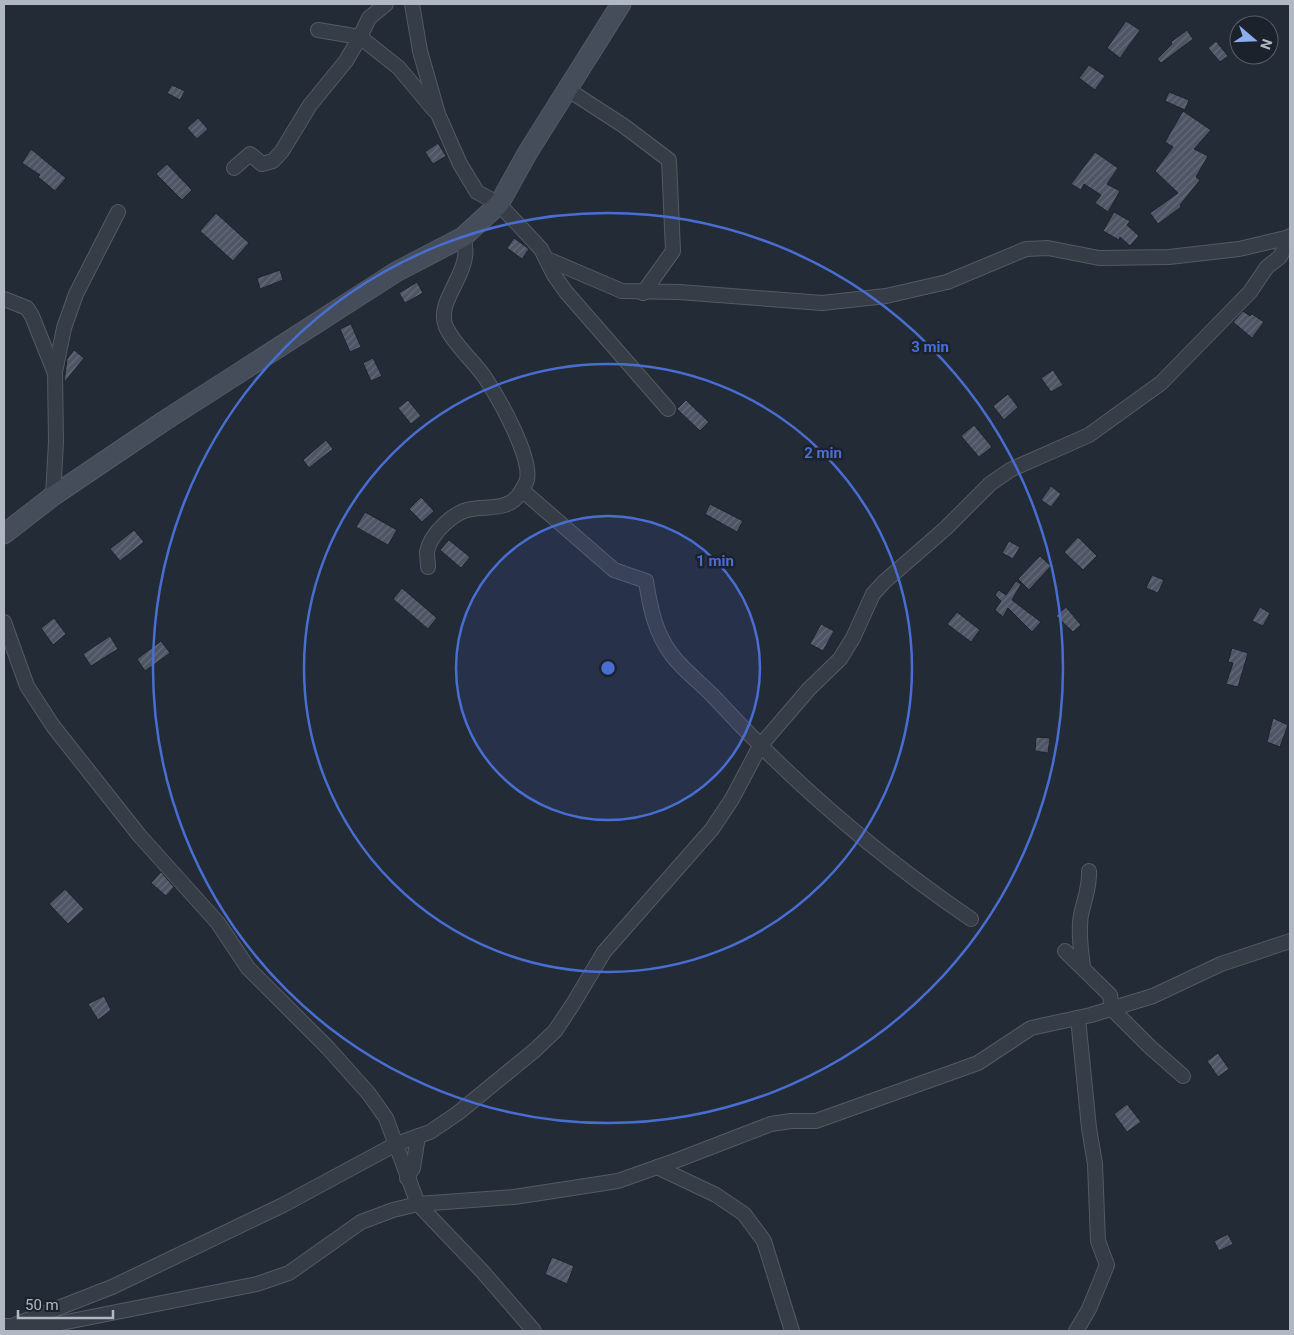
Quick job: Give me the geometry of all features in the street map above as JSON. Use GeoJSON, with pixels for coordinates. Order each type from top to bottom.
{"type":"FeatureCollection","features":[{"type":"Feature","properties":{"kind":"main road"},"geometry":{"type":"LineString","coordinates":[[4,534],[52,496],[164,421],[396,272],[463,238],[499,204],[567,89],[621,4]]}},
{"type":"Feature","properties":{"kind":"street"},"geometry":{"type":"LineString","coordinates":[[334,32],[348,29],[369,18],[386,4]]}},
{"type":"Feature","properties":{"kind":"street"},"geometry":{"type":"LineString","coordinates":[[412,4],[420,51],[438,114],[460,164],[477,192],[499,204],[541,249],[566,292],[668,409]]}},
{"type":"Feature","properties":{"kind":"street"},"geometry":{"type":"LineString","coordinates":[[234,168],[250,154],[262,164],[272,161],[282,151],[310,104],[350,55],[369,18]]}},
{"type":"Feature","properties":{"kind":"street"},"geometry":{"type":"LineString","coordinates":[[318,30],[360,37],[398,68],[438,114]]}},
{"type":"Feature","properties":{"kind":"street"},"geometry":{"type":"LineString","coordinates":[[350,55],[367,51],[381,55]]}},
{"type":"Feature","properties":{"kind":"street"},"geometry":{"type":"LineString","coordinates":[[567,89],[624,126],[669,160],[673,251],[643,293]]}},
{"type":"Feature","properties":{"kind":"street"},"geometry":{"type":"LineString","coordinates":[[52,496],[56,442],[55,372],[64,328],[76,294],[118,212]]}},
{"type":"Feature","properties":{"kind":"street"},"geometry":{"type":"LineString","coordinates":[[547,259],[622,291],[643,293],[679,292],[822,303],[886,296],[947,282],[1026,249],[1048,248],[1099,258],[1169,257],[1260,246],[1290,237]]}},
{"type":"Feature","properties":{"kind":"street"},"geometry":{"type":"LineString","coordinates":[[8,1326],[121,1282],[283,1205],[396,1144],[430,1132],[458,1113],[535,1050],[555,1031],[574,1004],[604,952],[712,830],[732,800],[760,746],[792,708],[840,659],[853,638],[873,594],[884,582],[946,528],[990,484],[1010,470],[1089,435],[1161,383],[1226,319],[1250,292],[1267,267],[1280,257],[1290,237]]}},
{"type":"Feature","properties":{"kind":"street"},"geometry":{"type":"LineString","coordinates":[[428,567],[427,551],[432,540],[443,526],[457,514],[470,509],[509,505],[518,498],[527,480],[525,459],[515,433],[486,379],[446,328],[443,314],[466,259],[466,245],[463,238]]}},
{"type":"Feature","properties":{"kind":"street"},"geometry":{"type":"LineString","coordinates":[[1260,246],[1270,248],[1280,257]]}},
{"type":"Feature","properties":{"kind":"street"},"geometry":{"type":"LineString","coordinates":[[4,299],[27,308],[55,372]]}},
{"type":"Feature","properties":{"kind":"street"},"geometry":{"type":"LineString","coordinates":[[522,490],[614,570],[646,581],[651,616],[672,655],[760,746],[815,799],[879,852],[971,919]]}},
{"type":"Feature","properties":{"kind":"street"},"geometry":{"type":"LineString","coordinates":[[4,622],[27,686],[53,726],[139,835],[218,923],[248,968],[322,1042],[369,1094],[386,1118],[418,1204],[482,1271],[534,1331]]}},
{"type":"Feature","properties":{"kind":"street"},"geometry":{"type":"LineString","coordinates":[[1083,967],[1080,932],[1081,916],[1090,881],[1089,871]]}},
{"type":"Feature","properties":{"kind":"street"},"geometry":{"type":"LineString","coordinates":[[8,1326],[36,1328],[273,1280],[289,1273],[361,1222],[393,1210],[418,1204],[514,1197],[618,1180],[771,1124],[792,1120],[816,1121],[888,1097],[978,1063],[1031,1028],[1078,1018],[1153,996],[1221,964],[1290,941]]}},
{"type":"Feature","properties":{"kind":"street"},"geometry":{"type":"LineString","coordinates":[[1065,951],[1110,995],[1112,1009],[1150,1047],[1183,1076]]}},
{"type":"Feature","properties":{"kind":"street"},"geometry":{"type":"LineString","coordinates":[[1076,1331],[1089,1309],[1107,1265],[1098,1241],[1095,1164],[1089,1128],[1078,1018]]}},
{"type":"Feature","properties":{"kind":"street"},"geometry":{"type":"LineString","coordinates":[[408,1178],[413,1168],[418,1136]]}},
{"type":"Feature","properties":{"kind":"street"},"geometry":{"type":"LineString","coordinates":[[657,1167],[716,1195],[744,1214],[764,1241],[792,1331]]}},
{"type":"Feature","properties":{"kind":"building"},"geometry":{"type":"Polygon","coordinates":[[[1126,21],[1140,30],[1120,58],[1107,48],[1126,21]]]}},
{"type":"Feature","properties":{"kind":"building"},"geometry":{"type":"Polygon","coordinates":[[[1187,30],[1193,39],[1161,63],[1157,59],[1172,44],[1171,42],[1187,30]]]}},
{"type":"Feature","properties":{"kind":"building"},"geometry":{"type":"Polygon","coordinates":[[[1216,41],[1228,56],[1220,62],[1208,48],[1216,41]]]}},
{"type":"Feature","properties":{"kind":"building"},"geometry":{"type":"Polygon","coordinates":[[[1089,65],[1105,76],[1095,90],[1079,78],[1089,65]]]}},
{"type":"Feature","properties":{"kind":"building"},"geometry":{"type":"Polygon","coordinates":[[[172,85],[185,91],[180,100],[167,93],[172,85]]]}},
{"type":"Feature","properties":{"kind":"building"},"geometry":{"type":"Polygon","coordinates":[[[1169,92],[1189,100],[1185,110],[1165,101],[1169,92]]]}},
{"type":"Feature","properties":{"kind":"building"},"geometry":{"type":"Polygon","coordinates":[[[1183,111],[1211,130],[1194,149],[1208,156],[1196,177],[1200,180],[1180,205],[1181,207],[1158,224],[1150,213],[1178,193],[1155,171],[1173,147],[1165,142],[1183,111]]]}},
{"type":"Feature","properties":{"kind":"building"},"geometry":{"type":"Polygon","coordinates":[[[198,118],[208,129],[197,139],[187,128],[198,118]]]}},
{"type":"Feature","properties":{"kind":"building"},"geometry":{"type":"Polygon","coordinates":[[[438,143],[446,156],[433,164],[425,152],[438,143]]]}},
{"type":"Feature","properties":{"kind":"building"},"geometry":{"type":"Polygon","coordinates":[[[31,149],[66,178],[55,191],[38,177],[40,175],[22,163],[31,149]]]}},
{"type":"Feature","properties":{"kind":"building"},"geometry":{"type":"Polygon","coordinates":[[[1095,152],[1118,168],[1107,184],[1120,191],[1108,212],[1095,203],[1101,195],[1084,184],[1081,190],[1071,184],[1095,152]]]}},
{"type":"Feature","properties":{"kind":"building"},"geometry":{"type":"Polygon","coordinates":[[[167,164],[192,190],[182,200],[156,174],[167,164]]]}},
{"type":"Feature","properties":{"kind":"building"},"geometry":{"type":"Polygon","coordinates":[[[1114,212],[1130,221],[1127,225],[1139,236],[1130,246],[1120,237],[1119,240],[1103,231],[1114,212]]]}},
{"type":"Feature","properties":{"kind":"building"},"geometry":{"type":"Polygon","coordinates":[[[216,213],[249,243],[233,261],[200,231],[216,213]]]}},
{"type":"Feature","properties":{"kind":"building"},"geometry":{"type":"Polygon","coordinates":[[[514,238],[529,249],[522,259],[507,248],[514,238]]]}},
{"type":"Feature","properties":{"kind":"building"},"geometry":{"type":"Polygon","coordinates":[[[280,270],[283,280],[260,289],[257,278],[280,270]]]}},
{"type":"Feature","properties":{"kind":"building"},"geometry":{"type":"Polygon","coordinates":[[[417,282],[423,293],[405,303],[399,293],[417,282]]]}},
{"type":"Feature","properties":{"kind":"building"},"geometry":{"type":"Polygon","coordinates":[[[1243,311],[1250,316],[1252,314],[1264,322],[1252,338],[1233,322],[1243,311]]]}},
{"type":"Feature","properties":{"kind":"building"},"geometry":{"type":"Polygon","coordinates":[[[351,324],[361,347],[350,352],[340,329],[351,324]]]}},
{"type":"Feature","properties":{"kind":"building"},"geometry":{"type":"Polygon","coordinates":[[[74,350],[84,358],[64,383],[67,359],[74,350]]]}},
{"type":"Feature","properties":{"kind":"building"},"geometry":{"type":"Polygon","coordinates":[[[373,358],[382,376],[371,381],[363,363],[373,358]]]}},
{"type":"Feature","properties":{"kind":"building"},"geometry":{"type":"Polygon","coordinates":[[[1053,370],[1063,385],[1051,392],[1041,378],[1053,370]]]}},
{"type":"Feature","properties":{"kind":"building"},"geometry":{"type":"Polygon","coordinates":[[[1008,394],[1018,407],[1004,420],[993,406],[1008,394]]]}},
{"type":"Feature","properties":{"kind":"building"},"geometry":{"type":"Polygon","coordinates":[[[408,400],[421,416],[411,424],[398,408],[408,400]]]}},
{"type":"Feature","properties":{"kind":"building"},"geometry":{"type":"Polygon","coordinates":[[[686,400],[709,422],[700,431],[677,409],[686,400]]]}},
{"type":"Feature","properties":{"kind":"building"},"geometry":{"type":"Polygon","coordinates":[[[974,425],[992,447],[979,457],[961,436],[974,425]]]}},
{"type":"Feature","properties":{"kind":"building"},"geometry":{"type":"Polygon","coordinates":[[[326,440],[333,449],[309,468],[303,460],[326,440]]]}},
{"type":"Feature","properties":{"kind":"building"},"geometry":{"type":"Polygon","coordinates":[[[1051,486],[1061,494],[1051,507],[1041,500],[1051,486]]]}},
{"type":"Feature","properties":{"kind":"building"},"geometry":{"type":"Polygon","coordinates":[[[421,497],[434,511],[422,522],[409,509],[421,497]]]}},
{"type":"Feature","properties":{"kind":"building"},"geometry":{"type":"Polygon","coordinates":[[[710,504],[743,521],[737,532],[705,514],[710,504]]]}},
{"type":"Feature","properties":{"kind":"building"},"geometry":{"type":"Polygon","coordinates":[[[365,512],[397,530],[388,545],[356,527],[365,512]]]}},
{"type":"Feature","properties":{"kind":"building"},"geometry":{"type":"Polygon","coordinates":[[[134,530],[144,542],[120,561],[110,549],[134,530]]]}},
{"type":"Feature","properties":{"kind":"building"},"geometry":{"type":"Polygon","coordinates":[[[1078,537],[1097,556],[1083,570],[1064,552],[1078,537]]]}},
{"type":"Feature","properties":{"kind":"building"},"geometry":{"type":"Polygon","coordinates":[[[449,540],[470,557],[461,568],[440,550],[449,540]]]}},
{"type":"Feature","properties":{"kind":"building"},"geometry":{"type":"Polygon","coordinates":[[[1009,541],[1020,547],[1013,559],[1002,553],[1009,541]]]}},
{"type":"Feature","properties":{"kind":"building"},"geometry":{"type":"Polygon","coordinates":[[[1040,556],[1051,566],[1029,590],[1018,579],[1040,556]]]}},
{"type":"Feature","properties":{"kind":"building"},"geometry":{"type":"Polygon","coordinates":[[[1152,575],[1164,580],[1158,593],[1146,588],[1152,575]]]}},
{"type":"Feature","properties":{"kind":"building"},"geometry":{"type":"Polygon","coordinates":[[[1016,581],[1021,584],[1012,600],[1041,622],[1032,632],[1008,608],[1003,617],[995,610],[1001,601],[995,595],[999,590],[1006,595],[1016,581]]]}},
{"type":"Feature","properties":{"kind":"building"},"geometry":{"type":"Polygon","coordinates":[[[402,588],[437,618],[428,629],[393,599],[402,588]]]}},
{"type":"Feature","properties":{"kind":"building"},"geometry":{"type":"Polygon","coordinates":[[[1066,607],[1081,625],[1073,632],[1056,616],[1066,607]]]}},
{"type":"Feature","properties":{"kind":"building"},"geometry":{"type":"Polygon","coordinates":[[[1260,607],[1270,613],[1263,626],[1252,621],[1260,607]]]}},
{"type":"Feature","properties":{"kind":"building"},"geometry":{"type":"Polygon","coordinates":[[[957,612],[980,630],[971,642],[947,624],[957,612]]]}},
{"type":"Feature","properties":{"kind":"building"},"geometry":{"type":"Polygon","coordinates":[[[54,618],[66,634],[53,645],[41,628],[54,618]]]}},
{"type":"Feature","properties":{"kind":"building"},"geometry":{"type":"Polygon","coordinates":[[[821,624],[834,631],[823,651],[810,644],[821,624]]]}},
{"type":"Feature","properties":{"kind":"building"},"geometry":{"type":"Polygon","coordinates":[[[110,636],[118,649],[91,666],[83,654],[110,636]]]}},
{"type":"Feature","properties":{"kind":"building"},"geometry":{"type":"Polygon","coordinates":[[[161,641],[170,653],[145,671],[137,659],[161,641]]]}},
{"type":"Feature","properties":{"kind":"building"},"geometry":{"type":"Polygon","coordinates":[[[1232,648],[1248,653],[1238,687],[1226,684],[1233,663],[1228,662],[1232,648]]]}},
{"type":"Feature","properties":{"kind":"building"},"geometry":{"type":"Polygon","coordinates":[[[1273,718],[1288,725],[1280,747],[1267,742],[1273,718]]]}},
{"type":"Feature","properties":{"kind":"building"},"geometry":{"type":"Polygon","coordinates":[[[1036,737],[1050,738],[1048,753],[1035,751],[1036,737]]]}},
{"type":"Feature","properties":{"kind":"building"},"geometry":{"type":"Polygon","coordinates":[[[161,872],[174,887],[166,896],[151,883],[161,872]]]}},
{"type":"Feature","properties":{"kind":"building"},"geometry":{"type":"Polygon","coordinates":[[[65,889],[84,909],[68,924],[49,904],[65,889]]]}},
{"type":"Feature","properties":{"kind":"building"},"geometry":{"type":"Polygon","coordinates":[[[104,996],[111,1010],[98,1020],[88,1004],[104,996]]]}},
{"type":"Feature","properties":{"kind":"building"},"geometry":{"type":"Polygon","coordinates":[[[1218,1053],[1229,1069],[1218,1077],[1207,1061],[1218,1053]]]}},
{"type":"Feature","properties":{"kind":"building"},"geometry":{"type":"Polygon","coordinates":[[[1127,1104],[1141,1122],[1127,1132],[1114,1114],[1127,1104]]]}},
{"type":"Feature","properties":{"kind":"building"},"geometry":{"type":"Polygon","coordinates":[[[1228,1234],[1233,1244],[1219,1251],[1214,1241],[1228,1234]]]}},
{"type":"Feature","properties":{"kind":"building"},"geometry":{"type":"Polygon","coordinates":[[[552,1257],[574,1266],[567,1284],[545,1274],[552,1257]]]}}]}
